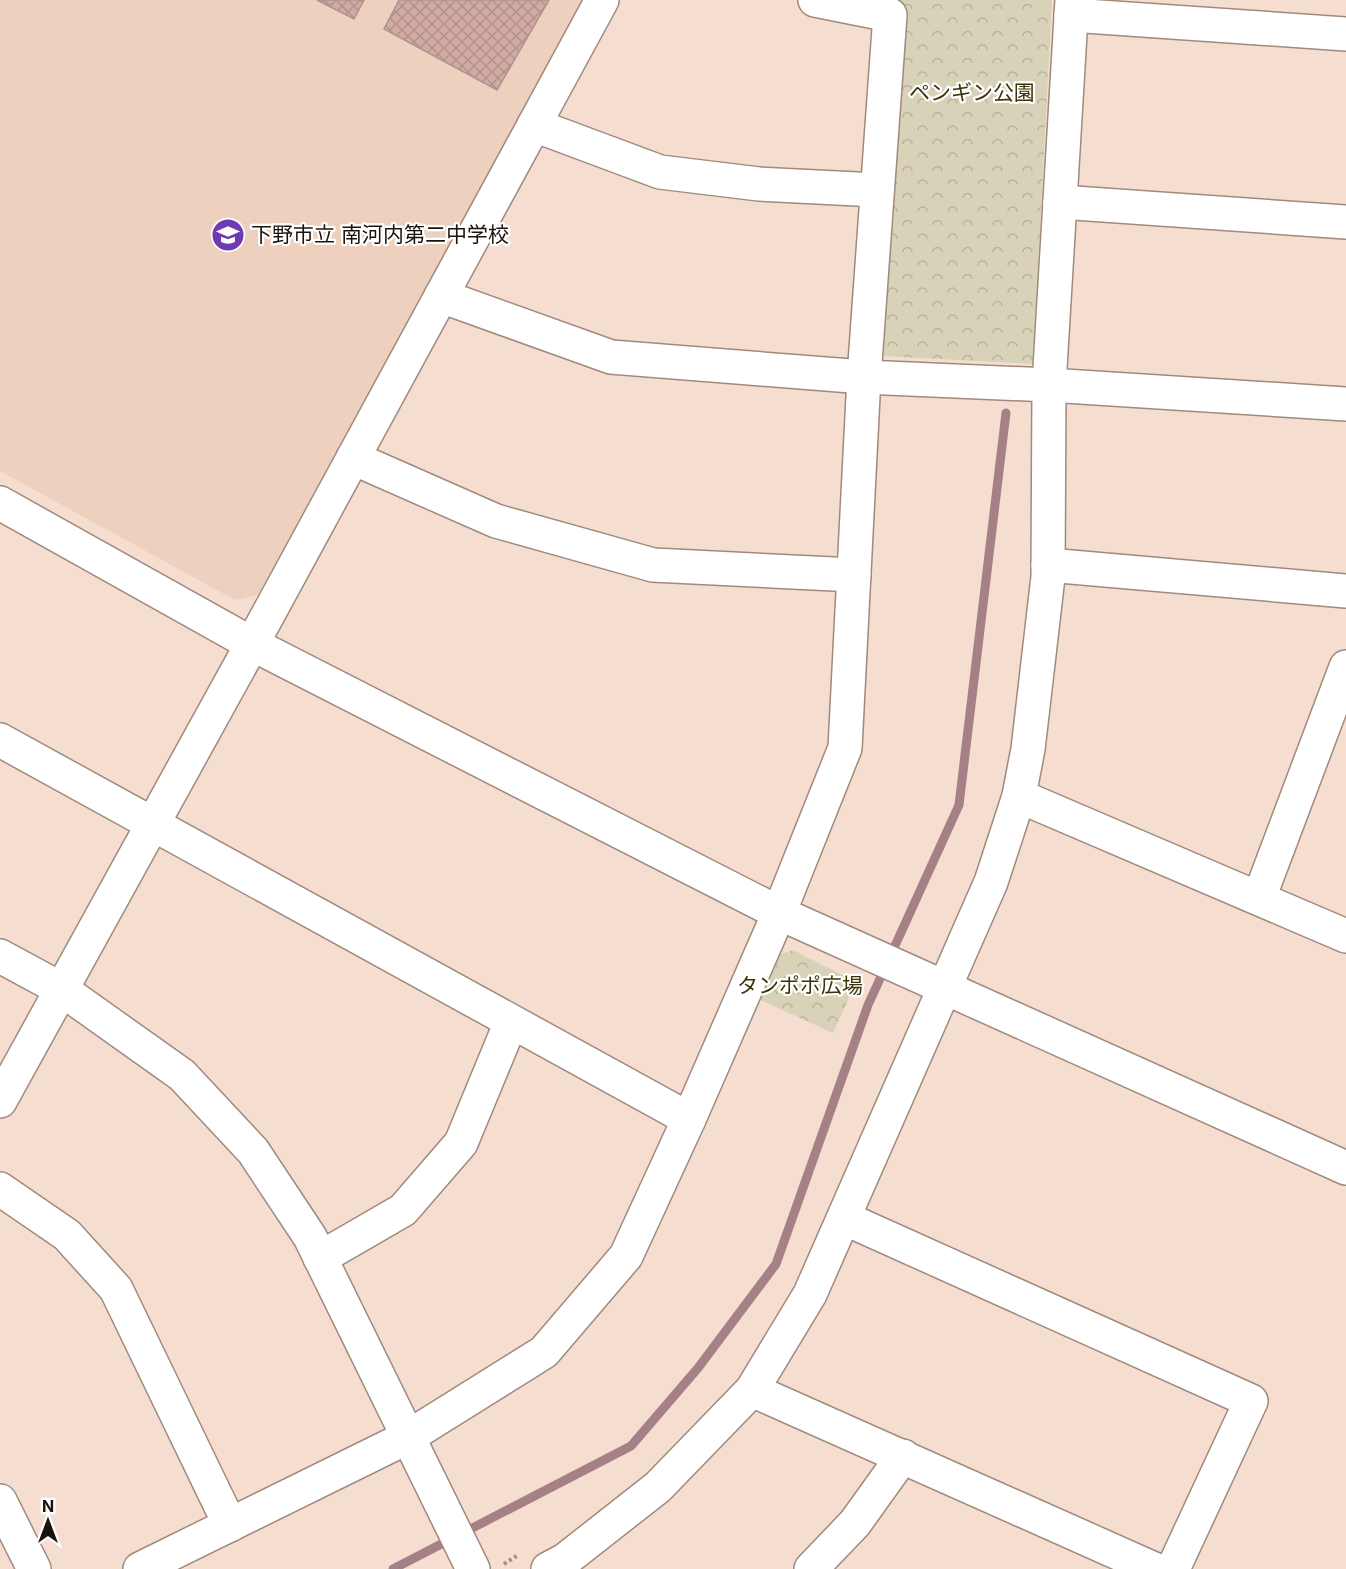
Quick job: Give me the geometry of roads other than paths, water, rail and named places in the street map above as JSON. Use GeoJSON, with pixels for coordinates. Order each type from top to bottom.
{"type":"FeatureCollection","features":[{"type":"Feature","properties":{"kind":"street"},"geometry":{"type":"LineString","coordinates":[[0,1101],[252,644],[602,0]]}},
{"type":"Feature","properties":{"kind":"street"},"geometry":{"type":"LineString","coordinates":[[140,1569],[408,1437],[544,1352],[626,1256],[779,913],[845,748],[864,377],[890,15],[815,0]]}},
{"type":"Feature","properties":{"kind":"street"},"geometry":{"type":"LineString","coordinates":[[536,1560],[565,1560],[658,1487],[752,1390],[810,1294],[844,1218],[933,982],[991,882],[1019,796],[1028,749],[1048,565],[1049,385],[1072,7],[1346,34]]}},
{"type":"Feature","properties":{"kind":"street"},"geometry":{"type":"LineString","coordinates":[[534,125],[660,172],[759,184],[878,190]]}},
{"type":"Feature","properties":{"kind":"street"},"geometry":{"type":"LineString","coordinates":[[1060,202],[1346,222]]}},
{"type":"Feature","properties":{"kind":"street"},"geometry":{"type":"LineString","coordinates":[[441,296],[610,357],[864,377],[1049,385],[1346,404]]}},
{"type":"Feature","properties":{"kind":"street"},"geometry":{"type":"LineString","coordinates":[[353,458],[496,520],[653,565],[854,575]]}},
{"type":"Feature","properties":{"kind":"street"},"geometry":{"type":"LineString","coordinates":[[0,503],[252,644],[779,913],[1346,1168]]}},
{"type":"Feature","properties":{"kind":"street"},"geometry":{"type":"LineString","coordinates":[[1048,565],[1346,591]]}},
{"type":"Feature","properties":{"kind":"street"},"geometry":{"type":"LineString","coordinates":[[1259,898],[1346,667]]}},
{"type":"Feature","properties":{"kind":"street"},"geometry":{"type":"LineString","coordinates":[[0,740],[689,1119]]}},
{"type":"Feature","properties":{"kind":"street"},"geometry":{"type":"LineString","coordinates":[[1019,796],[1346,936]]}},
{"type":"Feature","properties":{"kind":"street"},"geometry":{"type":"LineString","coordinates":[[0,956],[61,989],[182,1076],[253,1151],[310,1237],[473,1569]]}},
{"type":"Feature","properties":{"kind":"street"},"geometry":{"type":"LineString","coordinates":[[320,1258],[403,1210],[461,1143],[511,1022]]}},
{"type":"Feature","properties":{"kind":"street"},"geometry":{"type":"LineString","coordinates":[[0,1189],[67,1235],[116,1289],[230,1525]]}},
{"type":"Feature","properties":{"kind":"street"},"geometry":{"type":"LineString","coordinates":[[844,1218],[1251,1401],[1173,1569]]}},
{"type":"Feature","properties":{"kind":"street"},"geometry":{"type":"LineString","coordinates":[[752,1390],[1154,1569]]}},
{"type":"Feature","properties":{"kind":"street"},"geometry":{"type":"LineString","coordinates":[[811,1569],[855,1523],[903,1456]]}},
{"type":"Feature","properties":{"kind":"street"},"geometry":{"type":"LineString","coordinates":[[0,1501],[34,1569]]}},
{"type":"Feature","properties":{"kind":"waterway"},"geometry":{"type":"LineString","coordinates":[[393,1569],[631,1446],[698,1368],[776,1264],[868,1005],[959,805],[1006,413]]}},
{"type":"Feature","properties":{"kind":"place","name":"下野市立 南河内第二中学校"},"geometry":{"type":"Point","coordinates":[228,235]}},
{"type":"Feature","properties":{"kind":"park label","name":"ペンギン公園"},"geometry":{"type":"Point","coordinates":[972,93]}},
{"type":"Feature","properties":{"kind":"park label","name":"タンポポ広場"},"geometry":{"type":"Point","coordinates":[800,986]}}]}
